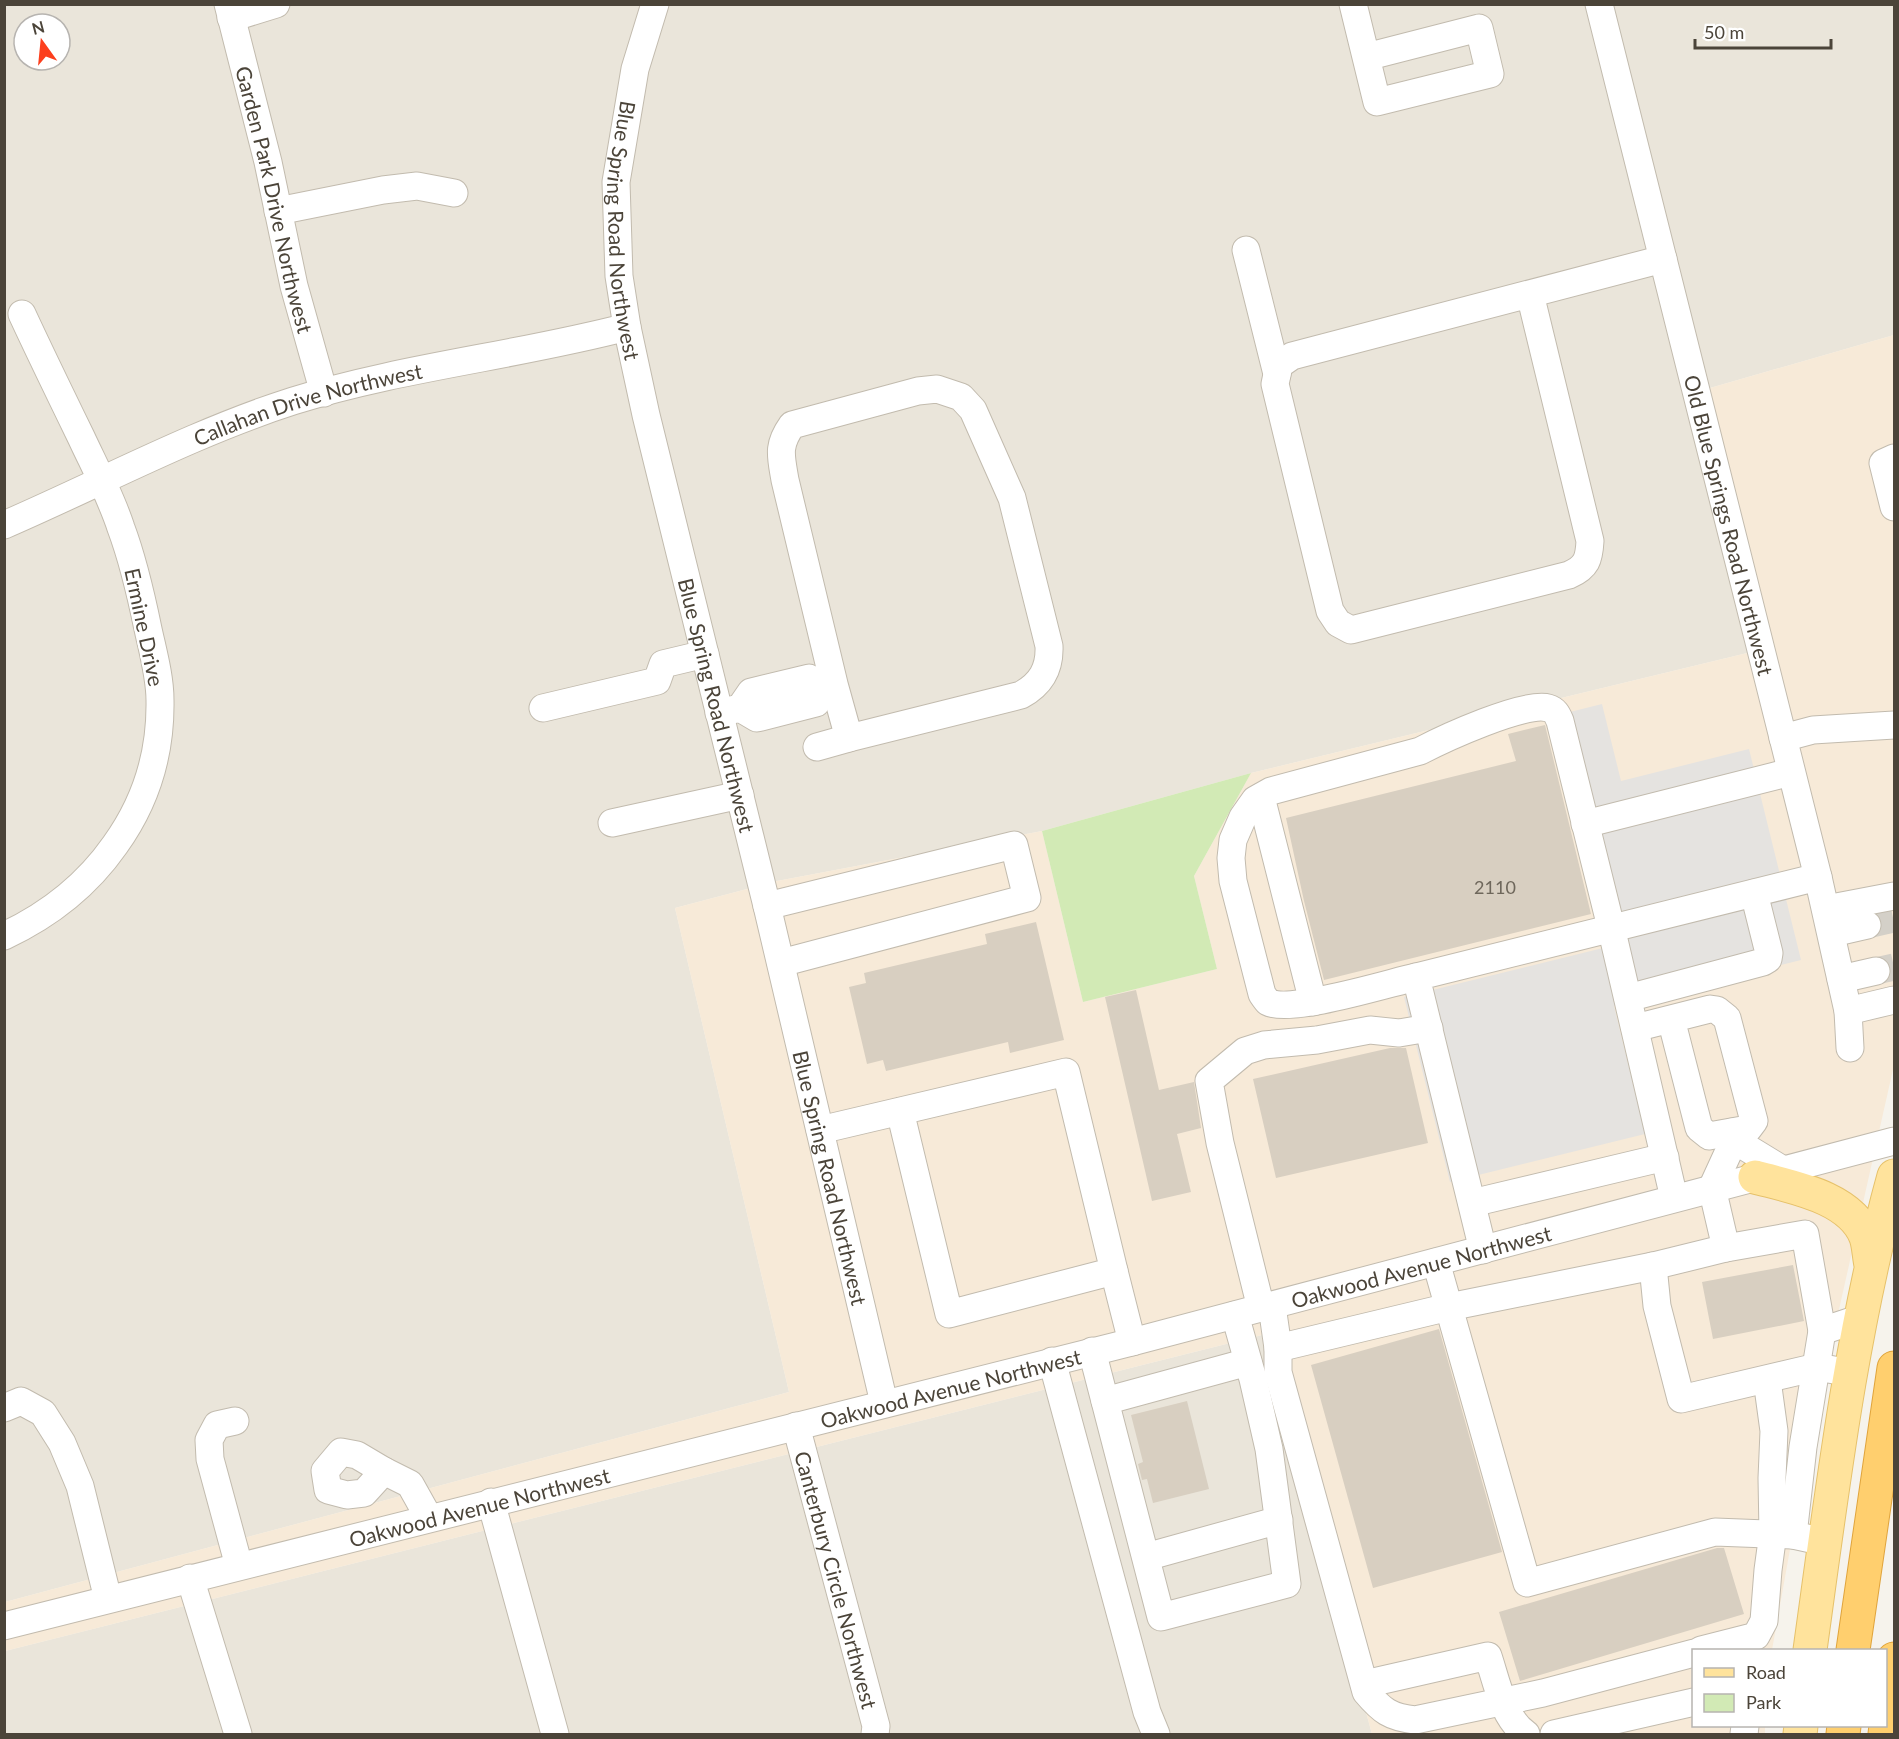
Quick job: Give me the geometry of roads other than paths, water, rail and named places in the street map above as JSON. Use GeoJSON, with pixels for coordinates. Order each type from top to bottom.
{"type":"FeatureCollection","features":[{"type":"Feature","properties":{"kind":"highway"},"geometry":{"type":"LineString","coordinates":[[1853,1649],[1894,1368]]}},
{"type":"Feature","properties":{"kind":"highway"},"geometry":{"type":"LineString","coordinates":[[1887,1717],[1894,1659]]}},
{"type":"Feature","properties":{"kind":"main road"},"geometry":{"type":"LineString","coordinates":[[1769,1174],[1817,1194],[1854,1218],[1866,1236],[1872,1270]]}},
{"type":"Feature","properties":{"kind":"main road"},"geometry":{"type":"LineString","coordinates":[[1810,1649],[1851,1372],[1882,1219],[1894,1176]]}},
{"type":"Feature","properties":{"kind":"main road"},"geometry":{"type":"LineString","coordinates":[[1872,1270],[1894,1229]]}},
{"type":"Feature","properties":{"kind":"street"},"geometry":{"type":"LineString","coordinates":[[230,11],[276,4]]}},
{"type":"Feature","properties":{"kind":"street","name":"Blue Spring Road Northwest"},"geometry":{"type":"LineString","coordinates":[[655,4],[635,69],[616,182],[619,276],[627,327],[646,415],[705,654],[730,710],[740,795],[884,1403]]}},
{"type":"Feature","properties":{"kind":"street"},"geometry":{"type":"LineString","coordinates":[[1353,4],[1366,57]]}},
{"type":"Feature","properties":{"kind":"street","name":"Old Blue Springs Road Northwest"},"geometry":{"type":"LineString","coordinates":[[1599,4],[1829,921],[1848,1011],[1850,1048]]}},
{"type":"Feature","properties":{"kind":"street","name":"Garden Park Drive Northwest"},"geometry":{"type":"LineString","coordinates":[[230,11],[268,162],[294,286],[324,393]]}},
{"type":"Feature","properties":{"kind":"street"},"geometry":{"type":"LineString","coordinates":[[278,211],[383,190],[417,186],[454,193]]}},
{"type":"Feature","properties":{"kind":"street"},"geometry":{"type":"LineString","coordinates":[[1246,250],[1277,374]]}},
{"type":"Feature","properties":{"kind":"street"},"geometry":{"type":"LineString","coordinates":[[1530,294],[1590,540],[1588,560],[1582,569],[1569,575],[1351,630],[1338,623],[1330,611],[1327,600],[1275,384],[1279,365],[1292,356],[1530,294],[1663,260]]}},
{"type":"Feature","properties":{"kind":"street","name":"Ermine Drive"},"geometry":{"type":"LineString","coordinates":[[4,936],[44,914],[74,892],[101,866],[131,822],[148,784],[158,738],[160,699],[155,659],[122,528],[102,480],[22,314]]}},
{"type":"Feature","properties":{"kind":"street","name":"Callahan Drive Northwest"},"geometry":{"type":"LineString","coordinates":[[4,525],[171,447],[228,424],[324,393],[372,379],[627,327]]}},
{"type":"Feature","properties":{"kind":"street"},"geometry":{"type":"LineString","coordinates":[[817,747],[1021,695],[1033,689],[1050,661],[1049,646],[1012,498],[973,410],[961,397],[937,389],[918,391],[792,425],[784,437],[780,451],[828,685],[849,738]]}},
{"type":"Feature","properties":{"kind":"street"},"geometry":{"type":"LineString","coordinates":[[1894,458],[1883,463],[1894,507]]}},
{"type":"Feature","properties":{"kind":"street"},"geometry":{"type":"LineString","coordinates":[[543,708],[657,681],[663,664],[705,654]]}},
{"type":"Feature","properties":{"kind":"street"},"geometry":{"type":"LineString","coordinates":[[730,710],[757,718],[816,703],[828,685]]}},
{"type":"Feature","properties":{"kind":"street"},"geometry":{"type":"LineString","coordinates":[[1674,1198],[1611,927],[1560,721],[1555,712],[1546,707],[1534,706],[1491,720],[1420,751],[1271,791],[1255,800],[1242,817],[1233,840],[1231,858],[1233,881],[1262,994],[1268,1002],[1285,1005],[1313,1002],[1611,927],[1818,877]]}},
{"type":"Feature","properties":{"kind":"street"},"geometry":{"type":"LineString","coordinates":[[1783,738],[1813,730],[1894,725]]}},
{"type":"Feature","properties":{"kind":"street"},"geometry":{"type":"LineString","coordinates":[[1585,824],[1791,772]]}},
{"type":"Feature","properties":{"kind":"street"},"geometry":{"type":"LineString","coordinates":[[612,823],[740,795]]}},
{"type":"Feature","properties":{"kind":"street"},"geometry":{"type":"LineString","coordinates":[[1262,797],[1313,1002]]}},
{"type":"Feature","properties":{"kind":"street"},"geometry":{"type":"LineString","coordinates":[[767,906],[1014,845],[1022,877],[1027,898],[781,963]]}},
{"type":"Feature","properties":{"kind":"street"},"geometry":{"type":"LineString","coordinates":[[1628,998],[1763,963],[1768,959],[1754,892]]}},
{"type":"Feature","properties":{"kind":"street"},"geometry":{"type":"LineString","coordinates":[[1829,921],[1894,896]]}},
{"type":"Feature","properties":{"kind":"street"},"geometry":{"type":"LineString","coordinates":[[1829,921],[1867,925]]}},
{"type":"Feature","properties":{"kind":"street"},"geometry":{"type":"LineString","coordinates":[[1841,979],[1876,971]]}},
{"type":"Feature","properties":{"kind":"street"},"geometry":{"type":"LineString","coordinates":[[1416,977],[1483,1250]]}},
{"type":"Feature","properties":{"kind":"street"},"geometry":{"type":"LineString","coordinates":[[1848,1011],[1894,1000]]}},
{"type":"Feature","properties":{"kind":"street"},"geometry":{"type":"LineString","coordinates":[[1635,1028],[1710,1009],[1717,1010],[1727,1018],[1754,1121],[1748,1129],[1733,1136],[1708,1136],[1699,1128],[1671,1019]]}},
{"type":"Feature","properties":{"kind":"street"},"geometry":{"type":"LineString","coordinates":[[1429,1029],[1398,1033],[1370,1030],[1317,1040],[1264,1045],[1245,1051],[1209,1081],[1220,1143],[1278,1348],[1278,1372],[1366,1692],[1379,1707],[1396,1718],[1414,1720],[1543,1693],[1692,1654]]}},
{"type":"Feature","properties":{"kind":"street"},"geometry":{"type":"LineString","coordinates":[[820,1130],[1066,1072],[1132,1342]]}},
{"type":"Feature","properties":{"kind":"street"},"geometry":{"type":"LineString","coordinates":[[900,1111],[949,1314],[1114,1271]]}},
{"type":"Feature","properties":{"kind":"street"},"geometry":{"type":"LineString","coordinates":[[1733,1136],[1769,1174]]}},
{"type":"Feature","properties":{"kind":"street"},"geometry":{"type":"LineString","coordinates":[[1726,1248],[1712,1188],[1733,1136]]}},
{"type":"Feature","properties":{"kind":"street","name":"Oakwood Avenue Northwest"},"geometry":{"type":"LineString","coordinates":[[4,1626],[1132,1342],[1894,1141]]}},
{"type":"Feature","properties":{"kind":"street"},"geometry":{"type":"LineString","coordinates":[[1472,1203],[1665,1157]]}},
{"type":"Feature","properties":{"kind":"street"},"geometry":{"type":"LineString","coordinates":[[1278,1348],[1449,1307],[1653,1266],[1726,1248],[1805,1234],[1822,1331],[1803,1447],[1783,1534],[1768,1570],[1764,1621],[1756,1636],[1748,1644],[1709,1649]]}},
{"type":"Feature","properties":{"kind":"street"},"geometry":{"type":"LineString","coordinates":[[1436,1262],[1527,1583],[1714,1532],[1783,1534],[1825,1542]]}},
{"type":"Feature","properties":{"kind":"street"},"geometry":{"type":"LineString","coordinates":[[1653,1266],[1657,1306],[1681,1399],[1817,1367],[1851,1372]]}},
{"type":"Feature","properties":{"kind":"street"},"geometry":{"type":"LineString","coordinates":[[1123,1626],[1287,1584],[1269,1449],[1235,1315]]}},
{"type":"Feature","properties":{"kind":"street"},"geometry":{"type":"LineString","coordinates":[[1822,1331],[1861,1318]]}},
{"type":"Feature","properties":{"kind":"street"},"geometry":{"type":"LineString","coordinates":[[1092,1351],[1161,1617]]}},
{"type":"Feature","properties":{"kind":"street"},"geometry":{"type":"LineString","coordinates":[[1052,1362],[1147,1712],[1156,1734]]}},
{"type":"Feature","properties":{"kind":"street"},"geometry":{"type":"LineString","coordinates":[[1105,1401],[1248,1362]]}},
{"type":"Feature","properties":{"kind":"street"},"geometry":{"type":"LineString","coordinates":[[1767,1380],[1774,1431],[1772,1478],[1783,1534]]}},
{"type":"Feature","properties":{"kind":"street"},"geometry":{"type":"LineString","coordinates":[[4,1408],[21,1401],[43,1413],[62,1443],[80,1486],[108,1599]]}},
{"type":"Feature","properties":{"kind":"street"},"geometry":{"type":"LineString","coordinates":[[235,1420],[217,1425],[209,1440],[210,1458],[239,1566]]}},
{"type":"Feature","properties":{"kind":"street","name":"Canterbury Circle Northwest"},"geometry":{"type":"LineString","coordinates":[[796,1426],[876,1726],[875,1734]]}},
{"type":"Feature","properties":{"kind":"street"},"geometry":{"type":"LineString","coordinates":[[384,1471],[410,1484],[429,1518]]}},
{"type":"Feature","properties":{"kind":"street"},"geometry":{"type":"LineString","coordinates":[[492,1502],[555,1734]]}},
{"type":"Feature","properties":{"kind":"street"},"geometry":{"type":"LineString","coordinates":[[1146,1557],[1278,1520]]}},
{"type":"Feature","properties":{"kind":"street"},"geometry":{"type":"LineString","coordinates":[[190,1578],[238,1734]]}},
{"type":"Feature","properties":{"kind":"street"},"geometry":{"type":"LineString","coordinates":[[1365,1684],[1488,1656],[1503,1701],[1516,1727],[1526,1734]]}},
{"type":"Feature","properties":{"kind":"street"},"geometry":{"type":"LineString","coordinates":[[1554,1734],[1692,1702]]}},
{"type":"Feature","properties":{"kind":"tunnel"},"geometry":{"type":"LineString","coordinates":[[1867,925],[1894,919]]}},
{"type":"Feature","properties":{"kind":"tunnel"},"geometry":{"type":"LineString","coordinates":[[1876,971],[1894,967]]}}]}
